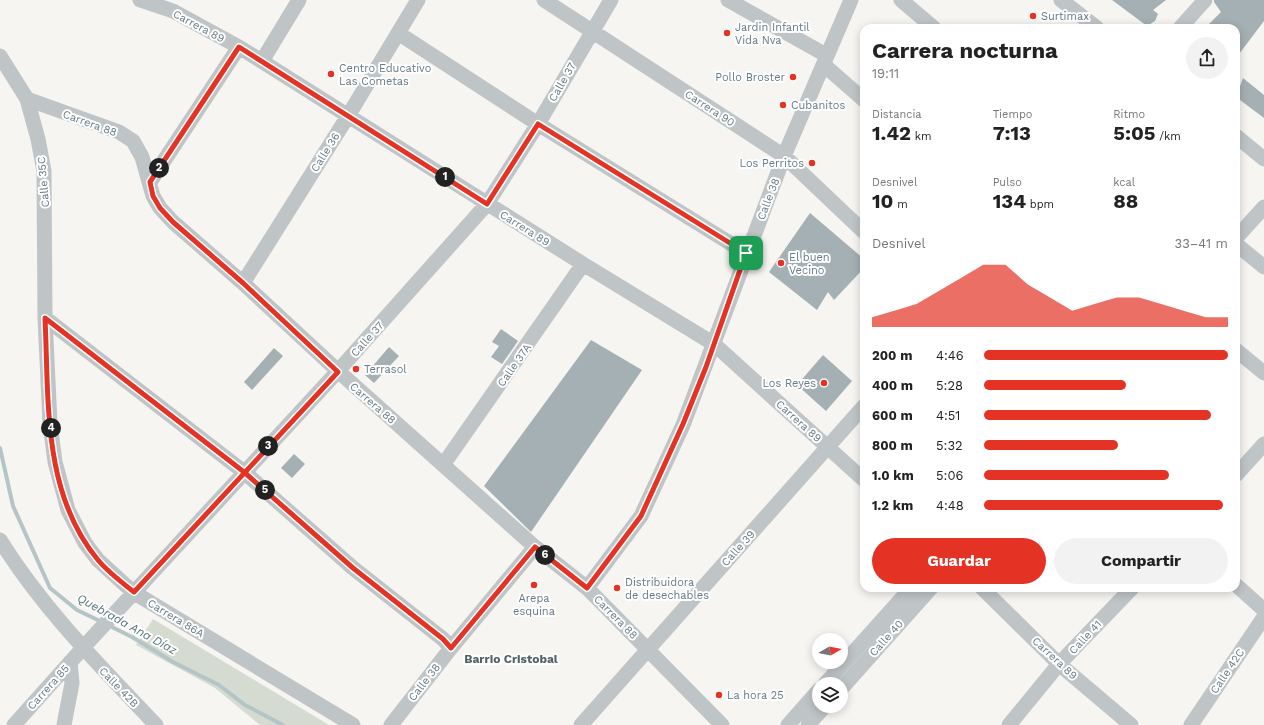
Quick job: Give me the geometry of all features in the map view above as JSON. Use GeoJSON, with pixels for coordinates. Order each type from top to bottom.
{"type":"FeatureCollection","features":[{"type":"Feature","properties":{"kind":"street","name":"Carrera 89"},"geometry":{"type":"LineString","coordinates":[[140,0],[176,6],[487,204],[714,344],[860,476]]}},
{"type":"Feature","properties":{"kind":"street"},"geometry":{"type":"LineString","coordinates":[[262,61],[299,0]]}},
{"type":"Feature","properties":{"kind":"street","name":"Calle 36"},"geometry":{"type":"LineString","coordinates":[[243,283],[348,116],[418,0]]}},
{"type":"Feature","properties":{"kind":"street","name":"Carrera 90"},"geometry":{"type":"LineString","coordinates":[[544,0],[784,156],[860,228]]}},
{"type":"Feature","properties":{"kind":"street","name":"Calle 37"},"geometry":{"type":"LineString","coordinates":[[87,644],[244,472],[338,372],[487,204],[538,124],[611,0]]}},
{"type":"Feature","properties":{"kind":"street"},"geometry":{"type":"LineString","coordinates":[[728,0],[825,60],[860,96]]}},
{"type":"Feature","properties":{"kind":"street","name":"Calle 38"},"geometry":{"type":"LineString","coordinates":[[587,588],[641,516],[683,424],[714,344],[746,253],[784,156],[851,0]]}},
{"type":"Feature","properties":{"kind":"street"},"geometry":{"type":"LineString","coordinates":[[900,0],[929,24]]}},
{"type":"Feature","properties":{"kind":"street"},"geometry":{"type":"LineString","coordinates":[[1061,0],[1092,24]]}},
{"type":"Feature","properties":{"kind":"street"},"geometry":{"type":"LineString","coordinates":[[1184,24],[1205,0]]}},
{"type":"Feature","properties":{"kind":"street"},"geometry":{"type":"LineString","coordinates":[[398,33],[538,124],[746,253]]}},
{"type":"Feature","properties":{"kind":"street"},"geometry":{"type":"LineString","coordinates":[[150,182],[239,47]]}},
{"type":"Feature","properties":{"kind":"street","name":"Calle 35C"},"geometry":{"type":"LineString","coordinates":[[0,56],[27,99],[38,138],[44,171],[45,318]]}},
{"type":"Feature","properties":{"kind":"street","name":"Carrera 88"},"geometry":{"type":"LineString","coordinates":[[27,99],[119,132],[133,141],[142,157],[153,196],[160,208],[338,372],[535,547],[587,588],[722,725]]}},
{"type":"Feature","properties":{"kind":"street"},"geometry":{"type":"LineString","coordinates":[[1240,139],[1264,159]]}},
{"type":"Feature","properties":{"kind":"street"},"geometry":{"type":"LineString","coordinates":[[1240,234],[1264,207]]}},
{"type":"Feature","properties":{"kind":"street"},"geometry":{"type":"LineString","coordinates":[[1240,247],[1264,267]]}},
{"type":"Feature","properties":{"kind":"street","name":"Calle 37A"},"geometry":{"type":"LineString","coordinates":[[443,465],[583,264]]}},
{"type":"Feature","properties":{"kind":"street"},"geometry":{"type":"LineString","coordinates":[[45,318],[244,472],[353,568],[443,639],[451,648]]}},
{"type":"Feature","properties":{"kind":"street","name":"Carrera 86A"},"geometry":{"type":"LineString","coordinates":[[45,318],[50,423],[55,462],[60,488],[68,510],[85,543],[98,560],[134,592],[353,725]]}},
{"type":"Feature","properties":{"kind":"street"},"geometry":{"type":"LineString","coordinates":[[1240,353],[1264,374]]}},
{"type":"Feature","properties":{"kind":"street","name":"Calle 39"},"geometry":{"type":"LineString","coordinates":[[580,725],[860,411]]}},
{"type":"Feature","properties":{"kind":"street"},"geometry":{"type":"LineString","coordinates":[[1240,471],[1264,445]]}},
{"type":"Feature","properties":{"kind":"street"},"geometry":{"type":"LineString","coordinates":[[0,540],[32,588],[87,644]]}},
{"type":"Feature","properties":{"kind":"street","name":"Calle 38"},"geometry":{"type":"LineString","coordinates":[[391,725],[451,648],[535,547]]}},
{"type":"Feature","properties":{"kind":"street"},"geometry":{"type":"LineString","coordinates":[[1240,589],[1264,610]]}},
{"type":"Feature","properties":{"kind":"street","name":"Calle 40"},"geometry":{"type":"LineString","coordinates":[[831,677],[907,592]]}},
{"type":"Feature","properties":{"kind":"street","name":"Calle 40"},"geometry":{"type":"LineString","coordinates":[[848,681],[927,592]]}},
{"type":"Feature","properties":{"kind":"street","name":"Carrera 89"},"geometry":{"type":"LineString","coordinates":[[986,592],[1059,664],[1131,725]]}},
{"type":"Feature","properties":{"kind":"street","name":"Calle 41"},"geometry":{"type":"LineString","coordinates":[[1009,725],[1059,664],[1128,592]]}},
{"type":"Feature","properties":{"kind":"street","name":"Calle 42C"},"geometry":{"type":"LineString","coordinates":[[1191,725],[1264,617]]}},
{"type":"Feature","properties":{"kind":"street","name":"Carrera 85"},"geometry":{"type":"LineString","coordinates":[[14,725],[87,644]]}},
{"type":"Feature","properties":{"kind":"street","name":"Calle 42B"},"geometry":{"type":"LineString","coordinates":[[87,644],[156,725]]}},
{"type":"Feature","properties":{"kind":"street"},"geometry":{"type":"LineString","coordinates":[[64,725],[72,683],[70,662]]}},
{"type":"Feature","properties":{"kind":"street"},"geometry":{"type":"LineString","coordinates":[[788,725],[812,698]]}},
{"type":"Feature","properties":{"kind":"street"},"geometry":{"type":"LineString","coordinates":[[808,725],[819,713]]}},
{"type":"Feature","properties":{"kind":"shaded area"},"geometry":{"type":"Polygon","coordinates":[[[153,619],[329,725],[260,725],[215,688],[136,645],[153,619]]]}},
{"type":"Feature","properties":{"kind":"building"},"geometry":{"type":"Polygon","coordinates":[[[1112,0],[1166,0],[1153,10],[1158,14],[1155,21],[1150,24],[1144,24],[1112,0]]]}},
{"type":"Feature","properties":{"kind":"building"},"geometry":{"type":"Polygon","coordinates":[[[1214,0],[1264,0],[1264,21],[1240,53],[1240,24],[1209,24],[1221,12],[1214,0]]]}},
{"type":"Feature","properties":{"kind":"building"},"geometry":{"type":"Polygon","coordinates":[[[1243,78],[1264,95],[1264,118],[1240,100],[1240,86],[1243,78]]]}},
{"type":"Feature","properties":{"kind":"building"},"geometry":{"type":"Polygon","coordinates":[[[810,213],[860,256],[860,272],[834,300],[828,292],[817,310],[769,272],[810,213]]]}},
{"type":"Feature","properties":{"kind":"building"},"geometry":{"type":"Polygon","coordinates":[[[501,329],[518,341],[502,364],[491,357],[499,346],[492,342],[501,329]]]}},
{"type":"Feature","properties":{"kind":"building"},"geometry":{"type":"Polygon","coordinates":[[[591,340],[642,370],[531,532],[484,486],[591,340]]]}},
{"type":"Feature","properties":{"kind":"building"},"geometry":{"type":"Polygon","coordinates":[[[389,347],[399,356],[374,383],[365,375],[389,347]]]}},
{"type":"Feature","properties":{"kind":"building"},"geometry":{"type":"Polygon","coordinates":[[[274,348],[283,356],[252,390],[244,382],[274,348]]]}},
{"type":"Feature","properties":{"kind":"building","name":"Los Reyes"},"geometry":{"type":"Polygon","coordinates":[[[823,355],[852,381],[826,411],[797,385],[823,355]]]}},
{"type":"Feature","properties":{"kind":"building"},"geometry":{"type":"Polygon","coordinates":[[[294,454],[305,464],[292,478],[281,468],[294,454]]]}},
{"type":"Feature","properties":{"kind":"waterway","name":"Quebrada Ana Díaz"},"geometry":{"type":"LineString","coordinates":[[0,448],[13,506],[50,588],[77,610],[102,622]]}},
{"type":"Feature","properties":{"kind":"waterway","name":"Quebrada Ana Díaz"},"geometry":{"type":"LineString","coordinates":[[108,625],[132,637],[173,662],[219,685],[245,705],[283,725]]}},
{"type":"Feature","properties":{"kind":"place","name":"Surtimax"},"geometry":{"type":"Point","coordinates":[1033,16]}},
{"type":"Feature","properties":{"kind":"place","name":"Jardin Infantil Vida Nva"},"geometry":{"type":"Point","coordinates":[727,33]}},
{"type":"Feature","properties":{"kind":"place","name":"Centro Educativo Las Cometas"},"geometry":{"type":"Point","coordinates":[331,74]}},
{"type":"Feature","properties":{"kind":"place","name":"Pollo Broster"},"geometry":{"type":"Point","coordinates":[793,77]}},
{"type":"Feature","properties":{"kind":"place","name":"Cubanitos"},"geometry":{"type":"Point","coordinates":[783,105]}},
{"type":"Feature","properties":{"kind":"place","name":"Los Perritos"},"geometry":{"type":"Point","coordinates":[812,163]}},
{"type":"Feature","properties":{"kind":"place","name":"El buen Vecino"},"geometry":{"type":"Point","coordinates":[781,263]}},
{"type":"Feature","properties":{"kind":"place","name":"Terrasol"},"geometry":{"type":"Point","coordinates":[356,369]}},
{"type":"Feature","properties":{"kind":"place","name":"Los Reyes"},"geometry":{"type":"Point","coordinates":[824,383]}},
{"type":"Feature","properties":{"kind":"place","name":"Arepa esquina"},"geometry":{"type":"Point","coordinates":[534,585]}},
{"type":"Feature","properties":{"kind":"place","name":"Distribuidora de desechables"},"geometry":{"type":"Point","coordinates":[617,588]}},
{"type":"Feature","properties":{"kind":"place","name":"La hora 25"},"geometry":{"type":"Point","coordinates":[719,695]}},
{"type":"Feature","properties":{"kind":"district","name":"Barrio Cristobal"},"geometry":{"type":"Point","coordinates":[511,659]}},
{"type":"Feature","properties":{"kind":"route"},"geometry":{"type":"LineString","coordinates":[[746,253],[538,124],[487,204],[239,47],[150,182],[153,196],[160,208],[173,222],[243,283],[338,372],[244,472],[134,592],[114,576],[98,560],[85,543],[68,510],[60,488],[50,423],[45,318],[244,472],[353,568],[443,639],[451,648],[535,547],[587,588],[641,516],[683,424],[706,367],[746,253]]}}]}
